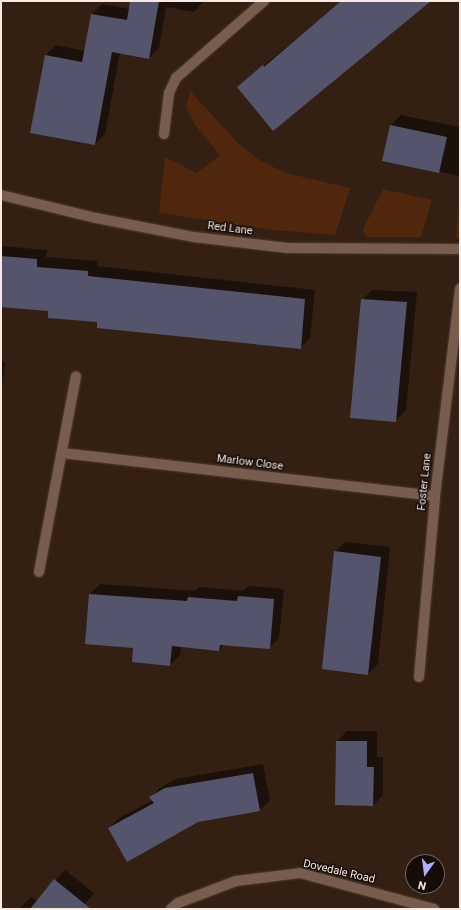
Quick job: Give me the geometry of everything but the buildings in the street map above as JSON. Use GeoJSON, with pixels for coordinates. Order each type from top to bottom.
{"type":"FeatureCollection","features":[{"type":"Feature","properties":{"kind":"street"},"geometry":{"type":"LineString","coordinates":[[164,134],[169,93],[176,78],[264,1]]}},
{"type":"Feature","properties":{"kind":"street","name":"Red Lane"},"geometry":{"type":"LineString","coordinates":[[1,195],[96,218],[194,237],[287,248],[460,249]]}},
{"type":"Feature","properties":{"kind":"street","name":"Foster Lane"},"geometry":{"type":"LineString","coordinates":[[419,677],[435,496],[460,290]]}},
{"type":"Feature","properties":{"kind":"street"},"geometry":{"type":"LineString","coordinates":[[39,572],[63,453],[76,376]]}},
{"type":"Feature","properties":{"kind":"street","name":"Marlow Close"},"geometry":{"type":"LineString","coordinates":[[63,453],[435,496]]}},
{"type":"Feature","properties":{"kind":"street","name":"Dovedale Road"},"geometry":{"type":"LineString","coordinates":[[171,909],[178,903],[236,881],[300,873],[434,909]]}},
{"type":"Feature","properties":{"kind":"shaded area"},"geometry":{"type":"Polygon","coordinates":[[[190,91],[239,144],[259,160],[286,173],[350,188],[335,235],[274,230],[159,213],[165,157],[197,173],[220,155],[194,124],[186,107],[190,91]]]}},
{"type":"Feature","properties":{"kind":"shaded area"},"geometry":{"type":"Polygon","coordinates":[[[383,189],[432,200],[421,237],[366,237],[363,229],[383,189]]]}},
{"type":"Feature","properties":{"kind":"shaded area"},"geometry":{"type":"Polygon","coordinates":[[[458,206],[460,238],[456,238],[458,206]]]}}]}
